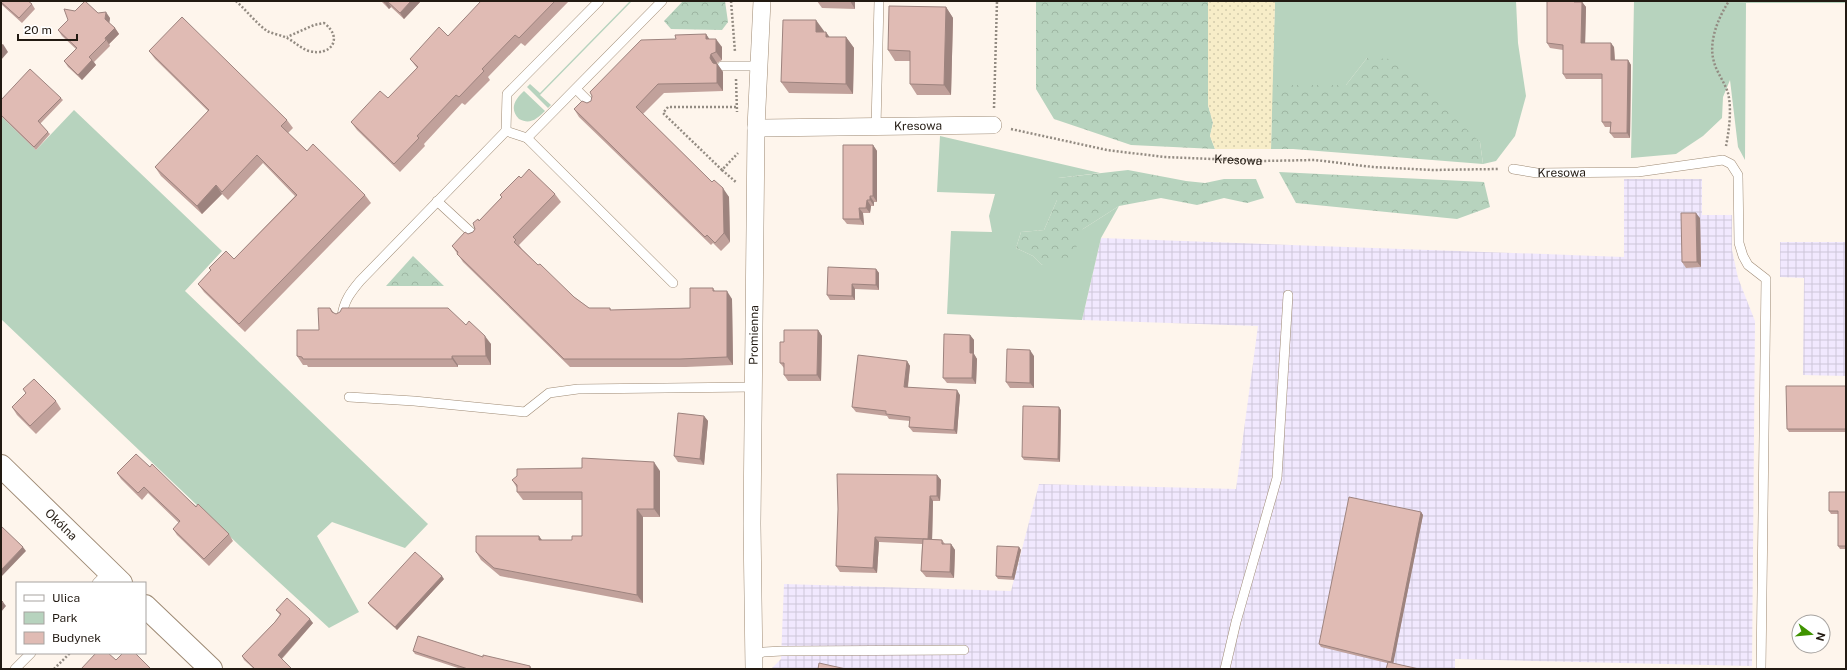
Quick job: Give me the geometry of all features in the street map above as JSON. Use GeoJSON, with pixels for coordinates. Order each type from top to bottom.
{"type":"FeatureCollection","features":[{"type":"Feature","properties":{"kind":"street","name":"Promienna"},"geometry":{"type":"LineString","coordinates":[[754,662],[752,524],[756,128],[762,1]]}},
{"type":"Feature","properties":{"kind":"street","name":"Kresowa"},"geometry":{"type":"LineString","coordinates":[[756,128],[993,125]]}},
{"type":"Feature","properties":{"kind":"street","name":"Okólna"},"geometry":{"type":"LineString","coordinates":[[1,466],[109,579]]}},
{"type":"Feature","properties":{"kind":"street"},"geometry":{"type":"LineString","coordinates":[[146,607],[211,669]]}},
{"type":"Feature","properties":{"kind":"lane"},"geometry":{"type":"LineString","coordinates":[[342,316],[347,296],[506,131],[507,94],[599,1]]}},
{"type":"Feature","properties":{"kind":"lane"},"geometry":{"type":"LineString","coordinates":[[527,138],[662,1]]}},
{"type":"Feature","properties":{"kind":"lane"},"geometry":{"type":"LineString","coordinates":[[876,127],[879,1]]}},
{"type":"Feature","properties":{"kind":"lane"},"geometry":{"type":"LineString","coordinates":[[722,66],[760,66]]}},
{"type":"Feature","properties":{"kind":"lane"},"geometry":{"type":"LineString","coordinates":[[576,89],[592,105]]}},
{"type":"Feature","properties":{"kind":"lane"},"geometry":{"type":"LineString","coordinates":[[506,131],[527,138],[673,283]]}},
{"type":"Feature","properties":{"kind":"lane"},"geometry":{"type":"LineString","coordinates":[[1723,160],[1731,164],[1738,175],[1739,243],[1743,256],[1748,265],[1766,279],[1761,669]]}},
{"type":"Feature","properties":{"kind":"lane","name":"Kresowa"},"geometry":{"type":"LineString","coordinates":[[1513,169],[1537,173],[1638,172],[1723,160]]}},
{"type":"Feature","properties":{"kind":"lane"},"geometry":{"type":"LineString","coordinates":[[437,201],[475,236]]}},
{"type":"Feature","properties":{"kind":"lane"},"geometry":{"type":"LineString","coordinates":[[1225,669],[1236,622],[1277,478],[1288,296]]}},
{"type":"Feature","properties":{"kind":"lane"},"geometry":{"type":"LineString","coordinates":[[349,397],[414,401],[525,412],[549,393],[578,388],[754,387]]}},
{"type":"Feature","properties":{"kind":"lane"},"geometry":{"type":"LineString","coordinates":[[754,662],[764,652],[964,650]]}},
{"type":"Feature","properties":{"kind":"lane"},"geometry":{"type":"LineString","coordinates":[[15,669],[30,654]]}},
{"type":"Feature","properties":{"kind":"path"},"geometry":{"type":"LineString","coordinates":[[236,1],[268,31],[287,38],[303,48],[319,53],[327,51],[335,36],[332,29],[324,24],[314,25],[287,38]]}},
{"type":"Feature","properties":{"kind":"path"},"geometry":{"type":"LineString","coordinates":[[993,125],[997,1]]}},
{"type":"Feature","properties":{"kind":"path"},"geometry":{"type":"LineString","coordinates":[[1723,160],[1730,128],[1728,94],[1714,63],[1712,48],[1714,33],[1729,1]]}},
{"type":"Feature","properties":{"kind":"path"},"geometry":{"type":"LineString","coordinates":[[737,114],[736,107],[668,106],[663,113],[739,185]]}},
{"type":"Feature","properties":{"kind":"path","name":"Kresowa"},"geometry":{"type":"LineString","coordinates":[[993,125],[1107,150],[1164,157],[1260,161],[1315,160],[1373,167],[1433,170],[1513,169]]}},
{"type":"Feature","properties":{"kind":"path"},"geometry":{"type":"LineString","coordinates":[[722,170],[738,153],[738,145]]}},
{"type":"Feature","properties":{"kind":"path"},"geometry":{"type":"LineString","coordinates":[[54,669],[69,654]]}},
{"type":"Feature","properties":{"kind":"shaded area"},"geometry":{"type":"Polygon","coordinates":[[[1624,179],[1702,179],[1702,215],[1732,215],[1732,250],[1738,278],[1755,321],[1752,666],[1455,659],[1455,669],[771,669],[781,659],[784,584],[1011,591],[1039,484],[1236,489],[1258,326],[1082,320],[1101,238],[1624,257],[1624,179]]]}},
{"type":"Feature","properties":{"kind":"shaded area"},"geometry":{"type":"Polygon","coordinates":[[[1780,242],[1846,242],[1846,376],[1803,375],[1804,278],[1780,277],[1780,242]]]}},
{"type":"Feature","properties":{"kind":"green space"},"geometry":{"type":"Polygon","coordinates":[[[630,1],[632,1],[540,95],[551,105],[548,108],[527,87],[530,84],[540,93],[630,1]]]}},
{"type":"Feature","properties":{"kind":"green space"},"geometry":{"type":"Polygon","coordinates":[[[683,1],[725,1],[728,22],[722,30],[671,29],[664,21],[683,1]]]}},
{"type":"Feature","properties":{"kind":"green space"},"geometry":{"type":"Polygon","coordinates":[[[1036,1],[1208,2],[1208,105],[1213,123],[1210,136],[1215,149],[1131,145],[1054,119],[1036,89],[1036,1]]]}},
{"type":"Feature","properties":{"kind":"green space"},"geometry":{"type":"Polygon","coordinates":[[[1275,1],[1516,1],[1518,43],[1526,96],[1515,136],[1496,161],[1483,164],[1480,142],[1367,58],[1346,85],[1272,85],[1275,1]]]}},
{"type":"Feature","properties":{"kind":"green space"},"geometry":{"type":"Polygon","coordinates":[[[1634,1],[1846,1],[1846,3],[1746,3],[1745,160],[1738,147],[1730,80],[1723,97],[1722,118],[1703,136],[1676,154],[1631,158],[1634,1]]]}},
{"type":"Feature","properties":{"kind":"green space"},"geometry":{"type":"Polygon","coordinates":[[[1367,58],[1392,59],[1480,142],[1483,164],[1293,149],[1271,149],[1272,85],[1346,85],[1367,58]]]}},
{"type":"Feature","properties":{"kind":"green space"},"geometry":{"type":"Polygon","coordinates":[[[524,91],[545,111],[536,119],[530,121],[523,121],[519,119],[514,112],[514,104],[524,91]]]}},
{"type":"Feature","properties":{"kind":"green space"},"geometry":{"type":"Polygon","coordinates":[[[74,110],[222,251],[185,291],[428,524],[405,548],[332,522],[317,536],[359,612],[329,628],[240,546],[1,319],[1,116],[36,150],[74,110]]]}},
{"type":"Feature","properties":{"kind":"green space"},"geometry":{"type":"Polygon","coordinates":[[[940,136],[1100,173],[1058,178],[1057,200],[1044,230],[1021,232],[1016,248],[1033,256],[1042,265],[1083,229],[1119,206],[1101,238],[1082,320],[947,314],[951,231],[992,232],[989,216],[995,194],[937,192],[940,136]]]}},
{"type":"Feature","properties":{"kind":"green space"},"geometry":{"type":"Polygon","coordinates":[[[1128,170],[1205,183],[1224,179],[1256,179],[1264,198],[1247,203],[1224,198],[1197,205],[1161,198],[1119,206],[1083,229],[1073,256],[1042,265],[1033,256],[1016,248],[1021,232],[1044,230],[1057,200],[1046,192],[1058,178],[1128,170]]]}},
{"type":"Feature","properties":{"kind":"green space"},"geometry":{"type":"Polygon","coordinates":[[[1279,172],[1484,182],[1490,207],[1457,219],[1296,203],[1279,172]]]}},
{"type":"Feature","properties":{"kind":"green space"},"geometry":{"type":"Polygon","coordinates":[[[413,256],[444,286],[386,286],[413,256]]]}},
{"type":"Feature","properties":{"kind":"sand"},"geometry":{"type":"Polygon","coordinates":[[[1208,1],[1275,1],[1271,149],[1215,149],[1210,136],[1213,123],[1208,105],[1208,1]]]}},
{"type":"Feature","properties":{"kind":"building"},"geometry":{"type":"Polygon","coordinates":[[[1,1],[28,1],[32,4],[19,18],[1,1]]]}},
{"type":"Feature","properties":{"kind":"building"},"geometry":{"type":"Polygon","coordinates":[[[85,1],[98,13],[106,12],[105,19],[115,28],[105,38],[106,40],[89,57],[92,60],[78,75],[64,61],[77,48],[58,30],[68,20],[64,9],[75,11],[85,1]]]}},
{"type":"Feature","properties":{"kind":"building"},"geometry":{"type":"Polygon","coordinates":[[[387,1],[411,1],[400,13],[387,1]]]}},
{"type":"Feature","properties":{"kind":"building"},"geometry":{"type":"Polygon","coordinates":[[[481,1],[555,1],[519,38],[515,35],[482,69],[484,71],[459,97],[456,95],[417,136],[419,138],[394,164],[351,122],[380,91],[388,98],[418,67],[410,59],[439,27],[448,36],[481,1]]]}},
{"type":"Feature","properties":{"kind":"building"},"geometry":{"type":"Polygon","coordinates":[[[1547,1],[1582,2],[1581,43],[1611,43],[1611,60],[1628,60],[1627,133],[1610,133],[1611,122],[1602,122],[1602,74],[1563,74],[1563,45],[1547,43],[1547,1]]]}},
{"type":"Feature","properties":{"kind":"building"},"geometry":{"type":"Polygon","coordinates":[[[889,6],[946,7],[944,85],[910,84],[910,51],[888,50],[889,6]]]}},
{"type":"Feature","properties":{"kind":"building"},"geometry":{"type":"Polygon","coordinates":[[[182,17],[287,120],[281,126],[307,151],[313,144],[365,195],[239,324],[198,284],[211,270],[209,268],[226,251],[234,259],[297,195],[257,155],[222,192],[216,185],[197,206],[155,167],[209,110],[149,51],[182,17]]]}},
{"type":"Feature","properties":{"kind":"building"},"geometry":{"type":"Polygon","coordinates":[[[783,20],[816,20],[816,32],[826,32],[826,37],[846,37],[846,84],[781,82],[783,20]]]}},
{"type":"Feature","properties":{"kind":"building"},"geometry":{"type":"Polygon","coordinates":[[[706,34],[706,39],[716,39],[716,52],[711,54],[710,58],[713,63],[717,64],[717,83],[658,84],[636,107],[712,182],[714,180],[723,188],[724,233],[715,243],[707,235],[705,237],[574,109],[582,101],[587,103],[591,101],[592,96],[590,92],[641,40],[676,39],[675,35],[706,34]]]}},
{"type":"Feature","properties":{"kind":"building"},"geometry":{"type":"Polygon","coordinates":[[[30,69],[61,98],[38,121],[48,132],[34,147],[1,115],[1,100],[30,69]]]}},
{"type":"Feature","properties":{"kind":"building"},"geometry":{"type":"Polygon","coordinates":[[[843,145],[873,145],[873,196],[870,196],[870,200],[867,200],[866,208],[859,208],[860,219],[843,219],[843,145]]]}},
{"type":"Feature","properties":{"kind":"building"},"geometry":{"type":"Polygon","coordinates":[[[529,169],[555,194],[513,237],[516,240],[514,242],[538,265],[540,264],[574,297],[589,308],[610,308],[610,310],[690,308],[690,288],[713,288],[713,291],[727,291],[727,357],[680,359],[564,359],[457,254],[458,252],[452,246],[465,232],[468,234],[473,232],[475,229],[473,223],[478,219],[479,221],[502,197],[500,195],[519,176],[521,178],[529,169]]]}},
{"type":"Feature","properties":{"kind":"building"},"geometry":{"type":"Polygon","coordinates":[[[1681,213],[1696,213],[1697,262],[1682,262],[1681,213]]]}},
{"type":"Feature","properties":{"kind":"building"},"geometry":{"type":"Polygon","coordinates":[[[828,267],[876,269],[876,285],[852,284],[852,296],[827,295],[828,267]]]}},
{"type":"Feature","properties":{"kind":"building"},"geometry":{"type":"Polygon","coordinates":[[[318,308],[330,308],[332,312],[336,314],[340,312],[342,308],[448,308],[466,325],[469,321],[485,336],[486,356],[452,356],[452,359],[303,359],[302,357],[297,356],[297,330],[319,330],[318,308]]]}},
{"type":"Feature","properties":{"kind":"building"},"geometry":{"type":"Polygon","coordinates":[[[784,330],[818,330],[817,375],[784,375],[784,363],[780,363],[780,342],[784,342],[784,330]]]}},
{"type":"Feature","properties":{"kind":"building"},"geometry":{"type":"Polygon","coordinates":[[[944,334],[970,335],[970,353],[973,353],[972,378],[943,378],[944,334]]]}},
{"type":"Feature","properties":{"kind":"building"},"geometry":{"type":"Polygon","coordinates":[[[1007,349],[1030,350],[1030,383],[1006,382],[1007,349]]]}},
{"type":"Feature","properties":{"kind":"building"},"geometry":{"type":"Polygon","coordinates":[[[858,355],[907,361],[904,387],[957,390],[954,430],[909,427],[910,417],[886,414],[886,411],[852,407],[858,355]]]}},
{"type":"Feature","properties":{"kind":"building"},"geometry":{"type":"Polygon","coordinates":[[[34,379],[56,401],[30,426],[12,407],[26,393],[23,389],[34,379]]]}},
{"type":"Feature","properties":{"kind":"building"},"geometry":{"type":"Polygon","coordinates":[[[1786,386],[1846,386],[1846,429],[1787,429],[1786,386]]]}},
{"type":"Feature","properties":{"kind":"building"},"geometry":{"type":"Polygon","coordinates":[[[1023,406],[1059,407],[1058,459],[1022,457],[1023,406]]]}},
{"type":"Feature","properties":{"kind":"building"},"geometry":{"type":"Polygon","coordinates":[[[678,413],[704,416],[700,459],[674,456],[678,413]]]}},
{"type":"Feature","properties":{"kind":"building"},"geometry":{"type":"Polygon","coordinates":[[[136,454],[150,467],[152,464],[196,507],[198,504],[229,534],[204,559],[173,529],[180,521],[144,487],[138,493],[117,473],[136,454]]]}},
{"type":"Feature","properties":{"kind":"building"},"geometry":{"type":"Polygon","coordinates":[[[582,458],[654,462],[654,509],[637,509],[637,595],[494,568],[476,552],[476,536],[539,536],[539,540],[572,540],[572,536],[582,536],[582,492],[517,492],[517,485],[512,480],[517,476],[517,469],[582,468],[582,458]]]}},
{"type":"Feature","properties":{"kind":"building"},"geometry":{"type":"Polygon","coordinates":[[[837,474],[937,475],[937,496],[930,496],[928,539],[875,537],[873,568],[836,566],[838,509],[837,474]]]}},
{"type":"Feature","properties":{"kind":"building"},"geometry":{"type":"Polygon","coordinates":[[[1829,492],[1846,492],[1846,546],[1838,546],[1838,511],[1829,511],[1829,492]]]}},
{"type":"Feature","properties":{"kind":"building"},"geometry":{"type":"Polygon","coordinates":[[[1349,497],[1421,512],[1391,662],[1319,644],[1349,497]]]}},
{"type":"Feature","properties":{"kind":"building"},"geometry":{"type":"Polygon","coordinates":[[[1,526],[23,547],[1,570],[1,526]]]}},
{"type":"Feature","properties":{"kind":"building"},"geometry":{"type":"Polygon","coordinates":[[[923,539],[942,540],[942,544],[951,544],[950,572],[921,571],[923,539]]]}},
{"type":"Feature","properties":{"kind":"building"},"geometry":{"type":"Polygon","coordinates":[[[997,546],[1019,547],[1012,577],[996,576],[997,546]]]}},
{"type":"Feature","properties":{"kind":"building"},"geometry":{"type":"Polygon","coordinates":[[[415,552],[442,576],[395,627],[368,603],[415,552]]]}},
{"type":"Feature","properties":{"kind":"building"},"geometry":{"type":"Polygon","coordinates":[[[287,598],[310,619],[278,655],[292,669],[255,669],[242,656],[275,622],[281,614],[276,610],[287,598]]]}},
{"type":"Feature","properties":{"kind":"building"},"geometry":{"type":"Polygon","coordinates":[[[418,636],[483,657],[483,655],[530,666],[530,669],[468,669],[413,651],[418,636]]]}},
{"type":"Feature","properties":{"kind":"building"},"geometry":{"type":"Polygon","coordinates":[[[95,654],[109,654],[116,660],[122,654],[136,654],[151,669],[81,669],[95,654]]]}},
{"type":"Feature","properties":{"kind":"building"},"geometry":{"type":"Polygon","coordinates":[[[1388,662],[1419,669],[1386,669],[1388,662]]]}},
{"type":"Feature","properties":{"kind":"building"},"geometry":{"type":"Polygon","coordinates":[[[819,663],[846,669],[818,669],[819,663]]]}}]}
